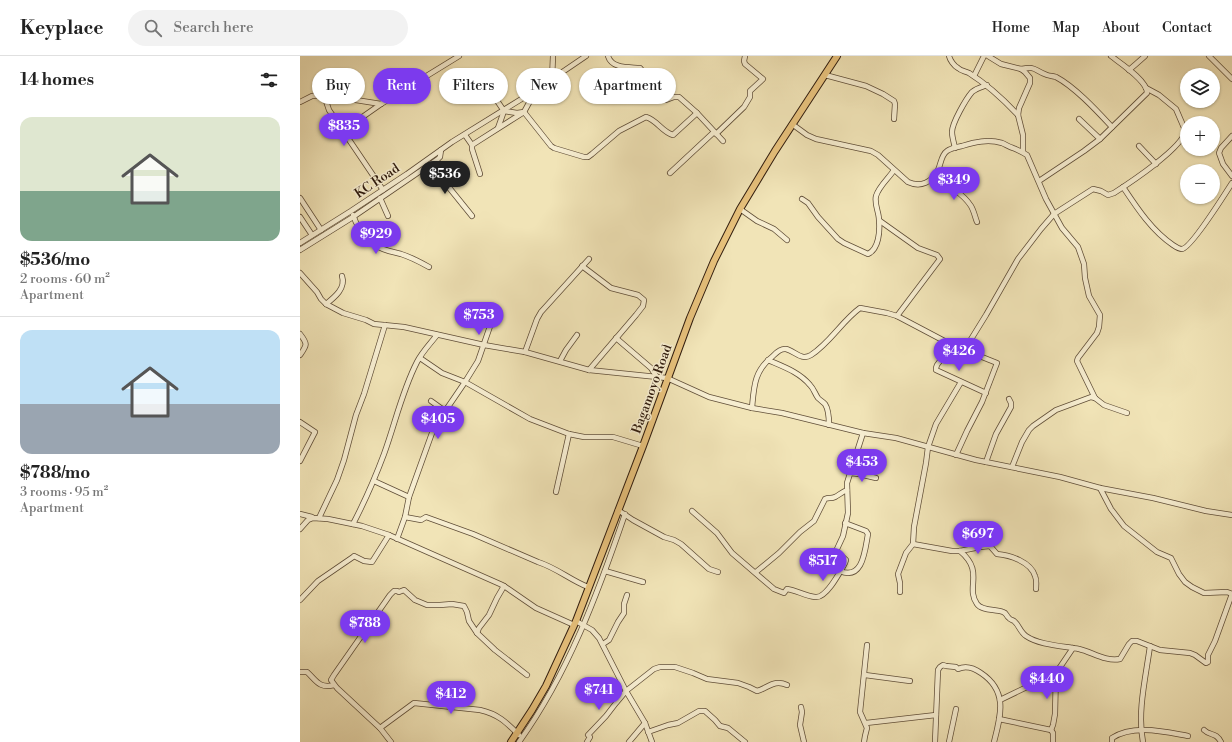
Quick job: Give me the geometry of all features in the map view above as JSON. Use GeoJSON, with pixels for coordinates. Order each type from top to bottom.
{"type":"FeatureCollection","features":[{"type":"Feature","properties":{"kind":"highway","name":"Bagamoyo Road"},"geometry":{"type":"LineString","coordinates":[[511,742],[542,692],[575,623],[643,446],[667,378],[705,282],[740,209],[792,124],[837,56]]}},
{"type":"Feature","properties":{"kind":"street"},"geometry":{"type":"LineString","coordinates":[[431,73],[459,56]]}},
{"type":"Feature","properties":{"kind":"street"},"geometry":{"type":"LineString","coordinates":[[552,68],[553,56]]}},
{"type":"Feature","properties":{"kind":"street"},"geometry":{"type":"LineString","coordinates":[[608,56],[617,66],[640,68],[656,90],[666,100],[679,97],[697,113],[723,141]]}},
{"type":"Feature","properties":{"kind":"street"},"geometry":{"type":"LineString","coordinates":[[670,173],[744,107],[749,100],[750,91],[763,79],[745,64],[745,56]]}},
{"type":"Feature","properties":{"kind":"street"},"geometry":{"type":"LineString","coordinates":[[949,56],[951,61],[958,69],[974,76],[987,85],[997,93],[1018,116]]}},
{"type":"Feature","properties":{"kind":"street"},"geometry":{"type":"LineString","coordinates":[[974,76],[984,56]]}},
{"type":"Feature","properties":{"kind":"street"},"geometry":{"type":"LineString","coordinates":[[988,56],[1001,64],[1021,69],[1034,68],[1055,77],[1076,92],[1112,127]]}},
{"type":"Feature","properties":{"kind":"street"},"geometry":{"type":"LineString","coordinates":[[965,349],[1018,259],[1054,214],[1090,191],[1095,190],[1108,195],[1114,193],[1156,164],[1181,140],[1185,133],[1176,109],[1159,95],[1146,88],[1133,74],[1111,56]]}},
{"type":"Feature","properties":{"kind":"street"},"geometry":{"type":"LineString","coordinates":[[1128,70],[1145,56]]}},
{"type":"Feature","properties":{"kind":"street"},"geometry":{"type":"LineString","coordinates":[[1209,56],[1232,79]]}},
{"type":"Feature","properties":{"kind":"street","name":"KC Road"},"geometry":{"type":"LineString","coordinates":[[567,68],[582,57]]}},
{"type":"Feature","properties":{"kind":"street"},"geometry":{"type":"LineString","coordinates":[[1133,74],[1136,64]]}},
{"type":"Feature","properties":{"kind":"street"},"geometry":{"type":"LineString","coordinates":[[1021,69],[1031,80],[1019,108],[1018,116],[1023,135],[1023,152]]}},
{"type":"Feature","properties":{"kind":"street"},"geometry":{"type":"LineString","coordinates":[[825,74],[866,86],[894,101],[894,118]]}},
{"type":"Feature","properties":{"kind":"street"},"geometry":{"type":"LineString","coordinates":[[955,148],[952,131],[955,121],[967,99],[973,92],[987,85]]}},
{"type":"Feature","properties":{"kind":"street"},"geometry":{"type":"LineString","coordinates":[[1039,181],[1069,162],[1100,139],[1146,95],[1146,88]]}},
{"type":"Feature","properties":{"kind":"street"},"geometry":{"type":"LineString","coordinates":[[300,102],[312,96]]}},
{"type":"Feature","properties":{"kind":"street","name":"KC Road"},"geometry":{"type":"LineString","coordinates":[[300,243],[352,214],[383,190],[464,135],[516,103]]}},
{"type":"Feature","properties":{"kind":"street"},"geometry":{"type":"LineString","coordinates":[[327,104],[329,110],[383,190]]}},
{"type":"Feature","properties":{"kind":"street"},"geometry":{"type":"LineString","coordinates":[[342,129],[362,118],[382,104]]}},
{"type":"Feature","properties":{"kind":"street"},"geometry":{"type":"LineString","coordinates":[[499,104],[504,111],[517,113],[524,112]]}},
{"type":"Feature","properties":{"kind":"street"},"geometry":{"type":"LineString","coordinates":[[472,145],[524,112],[528,104]]}},
{"type":"Feature","properties":{"kind":"street"},"geometry":{"type":"LineString","coordinates":[[498,129],[504,111]]}},
{"type":"Feature","properties":{"kind":"street"},"geometry":{"type":"LineString","coordinates":[[524,112],[552,147],[584,157],[588,157],[619,131],[646,118],[651,119],[663,130],[673,135],[697,113]]}},
{"type":"Feature","properties":{"kind":"street"},"geometry":{"type":"LineString","coordinates":[[1079,119],[1100,139]]}},
{"type":"Feature","properties":{"kind":"street"},"geometry":{"type":"LineString","coordinates":[[792,124],[816,139],[871,151],[912,184],[920,185],[932,180],[939,169],[944,155],[950,150],[980,141],[1002,143],[1027,155],[1054,214],[1062,228],[1078,247],[1084,264],[1089,296],[1100,315],[1097,333],[1077,360],[1095,398],[1104,405],[1127,413]]}},
{"type":"Feature","properties":{"kind":"street"},"geometry":{"type":"LineString","coordinates":[[464,135],[472,145],[480,174]]}},
{"type":"Feature","properties":{"kind":"street"},"geometry":{"type":"LineString","coordinates":[[1232,136],[1221,148],[1219,153],[1223,164],[1232,176]]}},
{"type":"Feature","properties":{"kind":"street"},"geometry":{"type":"LineString","coordinates":[[1140,146],[1156,164]]}},
{"type":"Feature","properties":{"kind":"street"},"geometry":{"type":"LineString","coordinates":[[300,250],[352,214],[380,198],[430,164],[440,156],[442,150]]}},
{"type":"Feature","properties":{"kind":"street"},"geometry":{"type":"LineString","coordinates":[[430,164],[472,216]]}},
{"type":"Feature","properties":{"kind":"street"},"geometry":{"type":"LineString","coordinates":[[802,199],[808,203],[818,217],[838,239],[870,254],[876,246],[880,221],[876,203],[876,194],[894,170]]}},
{"type":"Feature","properties":{"kind":"street"},"geometry":{"type":"LineString","coordinates":[[932,180],[940,181],[946,184],[963,198],[972,208],[976,222]]}},
{"type":"Feature","properties":{"kind":"street"},"geometry":{"type":"LineString","coordinates":[[1123,187],[1151,226],[1167,240],[1182,249],[1187,247],[1192,241],[1232,183]]}},
{"type":"Feature","properties":{"kind":"street"},"geometry":{"type":"LineString","coordinates":[[300,198],[321,230]]}},
{"type":"Feature","properties":{"kind":"street"},"geometry":{"type":"LineString","coordinates":[[380,198],[388,216]]}},
{"type":"Feature","properties":{"kind":"street"},"geometry":{"type":"LineString","coordinates":[[740,209],[757,221],[774,229],[787,240]]}},
{"type":"Feature","properties":{"kind":"street"},"geometry":{"type":"LineString","coordinates":[[352,214],[360,232],[377,247],[414,258],[429,268]]}},
{"type":"Feature","properties":{"kind":"street"},"geometry":{"type":"LineString","coordinates":[[300,217],[312,235]]}},
{"type":"Feature","properties":{"kind":"street"},"geometry":{"type":"LineString","coordinates":[[880,221],[918,248],[937,255],[940,259],[897,316]]}},
{"type":"Feature","properties":{"kind":"street"},"geometry":{"type":"LineString","coordinates":[[525,352],[541,312],[589,259]]}},
{"type":"Feature","properties":{"kind":"street"},"geometry":{"type":"LineString","coordinates":[[582,266],[611,288],[638,295],[644,300],[640,311],[589,370]]}},
{"type":"Feature","properties":{"kind":"street"},"geometry":{"type":"LineString","coordinates":[[300,273],[326,304],[343,313],[374,324],[404,327],[484,345],[525,352],[589,370],[667,378],[709,397],[752,408],[782,413],[863,433],[911,441],[956,455],[986,462],[1060,477],[1100,488],[1153,498],[1206,511],[1232,515]]}},
{"type":"Feature","properties":{"kind":"street"},"geometry":{"type":"LineString","coordinates":[[326,304],[340,290],[343,283],[342,276]]}},
{"type":"Feature","properties":{"kind":"street"},"geometry":{"type":"LineString","coordinates":[[752,408],[753,393],[760,370],[768,360],[783,349],[803,357],[809,356],[818,350],[860,308],[887,313],[897,316],[952,345],[997,363],[986,393],[956,455]]}},
{"type":"Feature","properties":{"kind":"street"},"geometry":{"type":"LineString","coordinates":[[397,539],[405,517],[409,497],[432,433],[478,361],[496,309]]}},
{"type":"Feature","properties":{"kind":"street"},"geometry":{"type":"LineString","coordinates":[[320,518],[344,460],[356,415],[385,325]]}},
{"type":"Feature","properties":{"kind":"street"},"geometry":{"type":"LineString","coordinates":[[300,334],[306,341],[306,346],[300,355]]}},
{"type":"Feature","properties":{"kind":"street"},"geometry":{"type":"LineString","coordinates":[[353,524],[374,481],[404,395],[420,358],[437,335]]}},
{"type":"Feature","properties":{"kind":"street"},"geometry":{"type":"LineString","coordinates":[[560,361],[577,335]]}},
{"type":"Feature","properties":{"kind":"street"},"geometry":{"type":"LineString","coordinates":[[616,338],[651,368],[657,377]]}},
{"type":"Feature","properties":{"kind":"street"},"geometry":{"type":"LineString","coordinates":[[952,345],[937,365],[936,368],[938,372],[986,393]]}},
{"type":"Feature","properties":{"kind":"street"},"geometry":{"type":"LineString","coordinates":[[420,358],[442,373],[465,382],[530,419],[569,434],[584,437],[613,437],[643,446]]}},
{"type":"Feature","properties":{"kind":"street"},"geometry":{"type":"LineString","coordinates":[[768,360],[791,370],[806,380],[815,391],[817,397],[825,403],[828,412],[829,425]]}},
{"type":"Feature","properties":{"kind":"street"},"geometry":{"type":"LineString","coordinates":[[900,592],[898,574],[906,553],[913,544],[914,527],[928,447],[936,424],[961,382]]}},
{"type":"Feature","properties":{"kind":"street"},"geometry":{"type":"LineString","coordinates":[[1012,467],[1022,442],[1033,426],[1063,407],[1087,398],[1095,398]]}},
{"type":"Feature","properties":{"kind":"street"},"geometry":{"type":"LineString","coordinates":[[986,462],[996,434],[1011,407],[1009,399]]}},
{"type":"Feature","properties":{"kind":"street"},"geometry":{"type":"LineString","coordinates":[[431,401],[445,411]]}},
{"type":"Feature","properties":{"kind":"street"},"geometry":{"type":"LineString","coordinates":[[300,422],[315,432],[302,453],[300,461]]}},
{"type":"Feature","properties":{"kind":"street"},"geometry":{"type":"LineString","coordinates":[[692,511],[717,533],[732,553],[774,589],[784,593],[787,589],[816,597],[823,595],[846,560],[837,551],[843,536],[848,513],[847,490],[850,474],[863,433]]}},
{"type":"Feature","properties":{"kind":"street"},"geometry":{"type":"LineString","coordinates":[[556,492],[569,434]]}},
{"type":"Feature","properties":{"kind":"street"},"geometry":{"type":"LineString","coordinates":[[850,474],[860,474],[876,478]]}},
{"type":"Feature","properties":{"kind":"street"},"geometry":{"type":"LineString","coordinates":[[374,481],[409,497]]}},
{"type":"Feature","properties":{"kind":"street"},"geometry":{"type":"LineString","coordinates":[[960,551],[967,558],[973,568],[974,596],[979,606],[1007,614],[1026,636],[1032,639],[1053,645],[1080,649],[1104,658],[1119,660],[1132,641],[1138,641],[1160,650],[1190,653],[1206,663],[1208,662],[1208,655],[1215,641],[1232,594],[1222,592],[1204,593],[1185,582],[1170,558],[1159,554],[1124,526],[1111,509],[1100,488]]}},
{"type":"Feature","properties":{"kind":"street"},"geometry":{"type":"LineString","coordinates":[[756,572],[780,553],[800,532],[814,521],[828,497],[834,497],[847,490]]}},
{"type":"Feature","properties":{"kind":"street"},"geometry":{"type":"LineString","coordinates":[[618,510],[664,537],[681,544],[709,569],[718,572]]}},
{"type":"Feature","properties":{"kind":"street"},"geometry":{"type":"LineString","coordinates":[[300,514],[313,518],[328,519],[353,524],[390,535],[504,586],[536,608],[575,623],[583,624],[592,630],[603,644],[626,691],[645,723],[652,742]]}},
{"type":"Feature","properties":{"kind":"street"},"geometry":{"type":"LineString","coordinates":[[380,728],[414,702],[489,712],[504,720],[517,733],[521,740],[546,700],[583,624],[605,571],[625,514]]}},
{"type":"Feature","properties":{"kind":"street"},"geometry":{"type":"LineString","coordinates":[[405,517],[421,520],[426,517],[473,534],[550,566],[572,580],[588,587]]}},
{"type":"Feature","properties":{"kind":"street"},"geometry":{"type":"LineString","coordinates":[[300,529],[308,520],[313,518]]}},
{"type":"Feature","properties":{"kind":"street"},"geometry":{"type":"LineString","coordinates":[[840,571],[846,574],[852,574],[860,567],[868,534],[866,531],[846,523]]}},
{"type":"Feature","properties":{"kind":"street"},"geometry":{"type":"LineString","coordinates":[[300,600],[318,581],[354,556],[364,561],[372,562],[390,535]]}},
{"type":"Feature","properties":{"kind":"street"},"geometry":{"type":"LineString","coordinates":[[913,544],[937,549],[960,551],[980,546],[990,546],[997,554],[1016,558],[1024,563],[1033,572],[1036,581],[1036,589]]}},
{"type":"Feature","properties":{"kind":"street"},"geometry":{"type":"LineString","coordinates":[[605,571],[643,582]]}},
{"type":"Feature","properties":{"kind":"street"},"geometry":{"type":"LineString","coordinates":[[477,633],[489,615],[504,586]]}},
{"type":"Feature","properties":{"kind":"street"},"geometry":{"type":"LineString","coordinates":[[391,742],[380,728],[334,685],[332,680],[334,675],[394,591],[399,592],[404,590],[415,600],[427,605],[452,604],[464,606],[469,621],[477,633],[495,650],[527,675]]}},
{"type":"Feature","properties":{"kind":"street"},"geometry":{"type":"LineString","coordinates":[[603,644],[610,640],[624,613],[624,604],[627,595]]}},
{"type":"Feature","properties":{"kind":"street"},"geometry":{"type":"LineString","coordinates":[[864,742],[867,728],[860,712],[867,645]]}},
{"type":"Feature","properties":{"kind":"street"},"geometry":{"type":"LineString","coordinates":[[1143,742],[1140,730],[1141,710],[1150,646]]}},
{"type":"Feature","properties":{"kind":"street"},"geometry":{"type":"LineString","coordinates":[[1053,742],[1053,733],[1051,730],[1055,714],[1056,674],[1073,648]]}},
{"type":"Feature","properties":{"kind":"street"},"geometry":{"type":"LineString","coordinates":[[562,651],[569,654]]}},
{"type":"Feature","properties":{"kind":"street"},"geometry":{"type":"LineString","coordinates":[[935,742],[938,670],[943,664],[946,666],[956,667],[958,669],[974,668],[993,682],[998,691],[1000,700],[999,719],[994,742]]}},
{"type":"Feature","properties":{"kind":"street"},"geometry":{"type":"LineString","coordinates":[[587,742],[590,737],[588,735],[606,716],[626,691],[654,669],[660,667],[666,666],[680,669],[707,679],[743,684],[757,691],[775,683],[787,685]]}},
{"type":"Feature","properties":{"kind":"street"},"geometry":{"type":"LineString","coordinates":[[300,672],[306,672],[322,686],[334,685]]}},
{"type":"Feature","properties":{"kind":"street"},"geometry":{"type":"LineString","coordinates":[[1000,700],[1056,674]]}},
{"type":"Feature","properties":{"kind":"street"},"geometry":{"type":"LineString","coordinates":[[865,675],[910,681]]}},
{"type":"Feature","properties":{"kind":"street"},"geometry":{"type":"LineString","coordinates":[[801,707],[802,712],[800,725],[804,742]]}},
{"type":"Feature","properties":{"kind":"street"},"geometry":{"type":"LineString","coordinates":[[949,742],[956,709]]}},
{"type":"Feature","properties":{"kind":"street"},"geometry":{"type":"LineString","coordinates":[[648,732],[678,723],[699,711],[705,711],[720,726],[728,728],[745,742]]}},
{"type":"Feature","properties":{"kind":"street"},"geometry":{"type":"LineString","coordinates":[[866,723],[936,715]]}},
{"type":"Feature","properties":{"kind":"street"},"geometry":{"type":"LineString","coordinates":[[999,719],[1051,730]]}},
{"type":"Feature","properties":{"kind":"street"},"geometry":{"type":"LineString","coordinates":[[629,742],[645,723]]}},
{"type":"Feature","properties":{"kind":"street"},"geometry":{"type":"LineString","coordinates":[[1112,742],[1112,738],[1120,733],[1140,730],[1161,731],[1188,736]]}},
{"type":"Feature","properties":{"kind":"street"},"geometry":{"type":"LineString","coordinates":[[1204,730],[1208,733],[1216,735],[1222,742]]}}]}
